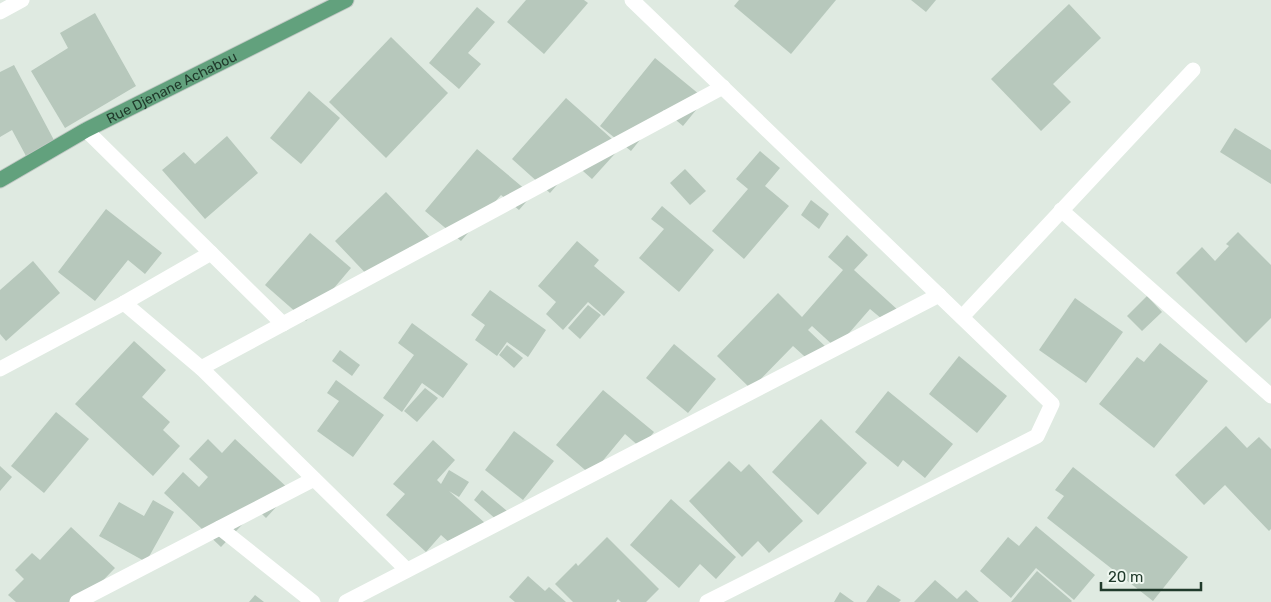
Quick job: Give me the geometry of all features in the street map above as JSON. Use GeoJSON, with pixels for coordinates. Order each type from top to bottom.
{"type":"FeatureCollection","features":[{"type":"Feature","properties":{"kind":"main road","name":"Rue Djenane Achabou"},"geometry":{"type":"LineString","coordinates":[[0,180],[86,130],[346,0]]}},
{"type":"Feature","properties":{"kind":"street"},"geometry":{"type":"LineString","coordinates":[[0,12],[22,0]]}},
{"type":"Feature","properties":{"kind":"street"},"geometry":{"type":"LineString","coordinates":[[632,0],[1052,404],[1037,436],[707,602]]}},
{"type":"Feature","properties":{"kind":"street"},"geometry":{"type":"LineString","coordinates":[[962,317],[1193,70]]}},
{"type":"Feature","properties":{"kind":"street"},"geometry":{"type":"LineString","coordinates":[[201,368],[723,87]]}},
{"type":"Feature","properties":{"kind":"street"},"geometry":{"type":"LineString","coordinates":[[86,130],[283,324]]}},
{"type":"Feature","properties":{"kind":"street"},"geometry":{"type":"LineString","coordinates":[[1061,210],[1271,396]]}},
{"type":"Feature","properties":{"kind":"street"},"geometry":{"type":"LineString","coordinates":[[0,369],[124,303],[211,252]]}},
{"type":"Feature","properties":{"kind":"street"},"geometry":{"type":"LineString","coordinates":[[346,602],[939,295]]}},
{"type":"Feature","properties":{"kind":"street"},"geometry":{"type":"LineString","coordinates":[[124,303],[201,368],[407,570]]}},
{"type":"Feature","properties":{"kind":"street"},"geometry":{"type":"LineString","coordinates":[[76,602],[314,479]]}},
{"type":"Feature","properties":{"kind":"street"},"geometry":{"type":"LineString","coordinates":[[220,528],[313,602]]}},
{"type":"Feature","properties":{"kind":"building"},"geometry":{"type":"Polygon","coordinates":[[[526,0],[584,0],[588,3],[544,54],[507,22],[526,0]]]}},
{"type":"Feature","properties":{"kind":"building"},"geometry":{"type":"Polygon","coordinates":[[[739,0],[836,0],[791,54],[734,6],[739,0]]]}},
{"type":"Feature","properties":{"kind":"building"},"geometry":{"type":"Polygon","coordinates":[[[911,0],[936,0],[926,12],[911,0]]]}},
{"type":"Feature","properties":{"kind":"building"},"geometry":{"type":"Polygon","coordinates":[[[1069,4],[1101,38],[1053,84],[1071,102],[1041,131],[991,79],[1069,4]]]}},
{"type":"Feature","properties":{"kind":"building"},"geometry":{"type":"Polygon","coordinates":[[[477,7],[495,22],[468,53],[481,64],[459,89],[429,63],[477,7]]]}},
{"type":"Feature","properties":{"kind":"building"},"geometry":{"type":"Polygon","coordinates":[[[95,13],[136,86],[65,128],[31,71],[68,48],[60,33],[95,13]]]}},
{"type":"Feature","properties":{"kind":"building"},"geometry":{"type":"Polygon","coordinates":[[[391,37],[448,93],[386,158],[329,102],[391,37]]]}},
{"type":"Feature","properties":{"kind":"building"},"geometry":{"type":"Polygon","coordinates":[[[655,58],[705,99],[683,126],[664,110],[631,151],[600,126],[655,58]]]}},
{"type":"Feature","properties":{"kind":"building"},"geometry":{"type":"Polygon","coordinates":[[[14,65],[55,142],[26,156],[12,130],[0,137],[0,72],[14,65]]]}},
{"type":"Feature","properties":{"kind":"building"},"geometry":{"type":"Polygon","coordinates":[[[309,91],[340,118],[301,164],[270,138],[309,91]]]}},
{"type":"Feature","properties":{"kind":"building"},"geometry":{"type":"Polygon","coordinates":[[[566,98],[621,147],[592,179],[575,164],[550,193],[512,159],[566,98]]]}},
{"type":"Feature","properties":{"kind":"building"},"geometry":{"type":"Polygon","coordinates":[[[1235,128],[1271,150],[1271,184],[1220,152],[1235,128]]]}},
{"type":"Feature","properties":{"kind":"building"},"geometry":{"type":"Polygon","coordinates":[[[227,136],[258,173],[205,219],[162,170],[184,152],[195,164],[227,136]]]}},
{"type":"Feature","properties":{"kind":"building"},"geometry":{"type":"Polygon","coordinates":[[[477,149],[532,195],[519,210],[501,195],[461,241],[425,211],[477,149]]]}},
{"type":"Feature","properties":{"kind":"building"},"geometry":{"type":"Polygon","coordinates":[[[760,151],[780,168],[765,186],[789,206],[744,259],[712,231],[748,189],[736,179],[760,151]]]}},
{"type":"Feature","properties":{"kind":"building"},"geometry":{"type":"Polygon","coordinates":[[[685,169],[706,191],[690,205],[670,183],[685,169]]]}},
{"type":"Feature","properties":{"kind":"building"},"geometry":{"type":"Polygon","coordinates":[[[386,192],[435,243],[420,258],[410,247],[374,282],[335,241],[386,192]]]}},
{"type":"Feature","properties":{"kind":"building"},"geometry":{"type":"Polygon","coordinates":[[[811,200],[829,214],[819,229],[801,215],[811,200]]]}},
{"type":"Feature","properties":{"kind":"building"},"geometry":{"type":"Polygon","coordinates":[[[662,206],[714,250],[679,292],[639,258],[664,229],[651,219],[662,206]]]}},
{"type":"Feature","properties":{"kind":"building"},"geometry":{"type":"Polygon","coordinates":[[[106,209],[162,253],[145,274],[128,260],[95,301],[58,272],[106,209]]]}},
{"type":"Feature","properties":{"kind":"building"},"geometry":{"type":"Polygon","coordinates":[[[1238,232],[1271,265],[1271,318],[1246,343],[1176,273],[1202,247],[1215,261],[1229,246],[1226,244],[1238,232]]]}},
{"type":"Feature","properties":{"kind":"building"},"geometry":{"type":"Polygon","coordinates":[[[310,233],[351,268],[306,321],[265,285],[310,233]]]}},
{"type":"Feature","properties":{"kind":"building"},"geometry":{"type":"Polygon","coordinates":[[[847,235],[868,255],[854,270],[899,311],[888,324],[870,309],[836,348],[812,326],[808,330],[827,348],[813,364],[793,346],[751,389],[717,356],[778,293],[802,317],[843,270],[828,257],[847,235]]]}},
{"type":"Feature","properties":{"kind":"building"},"geometry":{"type":"Polygon","coordinates":[[[577,241],[599,260],[594,266],[625,292],[604,316],[588,302],[563,330],[546,314],[556,302],[538,286],[577,241]]]}},
{"type":"Feature","properties":{"kind":"building"},"geometry":{"type":"Polygon","coordinates":[[[33,261],[60,293],[6,341],[0,334],[0,290],[33,261]]]}},
{"type":"Feature","properties":{"kind":"building"},"geometry":{"type":"Polygon","coordinates":[[[490,290],[546,330],[528,357],[507,342],[497,356],[475,340],[485,325],[471,315],[490,290]]]}},
{"type":"Feature","properties":{"kind":"building"},"geometry":{"type":"Polygon","coordinates":[[[1147,296],[1162,312],[1142,331],[1127,316],[1147,296]]]}},
{"type":"Feature","properties":{"kind":"building"},"geometry":{"type":"Polygon","coordinates":[[[1075,298],[1123,332],[1086,383],[1039,350],[1075,298]]]}},
{"type":"Feature","properties":{"kind":"building"},"geometry":{"type":"Polygon","coordinates":[[[588,305],[601,315],[580,339],[568,328],[588,305]]]}},
{"type":"Feature","properties":{"kind":"building"},"geometry":{"type":"Polygon","coordinates":[[[412,323],[468,364],[443,398],[422,383],[402,412],[383,398],[414,355],[398,343],[412,323]]]}},
{"type":"Feature","properties":{"kind":"building"},"geometry":{"type":"Polygon","coordinates":[[[134,341],[166,370],[142,397],[170,422],[163,430],[180,446],[153,476],[75,404],[134,341]]]}},
{"type":"Feature","properties":{"kind":"building"},"geometry":{"type":"Polygon","coordinates":[[[1160,343],[1208,381],[1154,448],[1099,404],[1137,357],[1144,362],[1160,343]]]}},
{"type":"Feature","properties":{"kind":"building"},"geometry":{"type":"Polygon","coordinates":[[[674,344],[716,379],[688,413],[646,378],[674,344]]]}},
{"type":"Feature","properties":{"kind":"building"},"geometry":{"type":"Polygon","coordinates":[[[507,345],[523,358],[514,368],[499,355],[507,345]]]}},
{"type":"Feature","properties":{"kind":"building"},"geometry":{"type":"Polygon","coordinates":[[[340,350],[360,365],[352,376],[332,361],[340,350]]]}},
{"type":"Feature","properties":{"kind":"building"},"geometry":{"type":"Polygon","coordinates":[[[959,356],[1007,396],[977,433],[929,394],[959,356]]]}},
{"type":"Feature","properties":{"kind":"building"},"geometry":{"type":"Polygon","coordinates":[[[336,380],[384,415],[353,457],[317,431],[339,401],[327,393],[336,380]]]}},
{"type":"Feature","properties":{"kind":"building"},"geometry":{"type":"Polygon","coordinates":[[[425,388],[438,398],[417,422],[404,411],[425,388]]]}},
{"type":"Feature","properties":{"kind":"building"},"geometry":{"type":"Polygon","coordinates":[[[603,390],[654,432],[641,448],[625,434],[591,475],[556,445],[603,390]]]}},
{"type":"Feature","properties":{"kind":"building"},"geometry":{"type":"Polygon","coordinates":[[[888,391],[953,444],[925,478],[903,460],[898,467],[855,432],[888,391]]]}},
{"type":"Feature","properties":{"kind":"building"},"geometry":{"type":"Polygon","coordinates":[[[56,412],[89,439],[44,493],[11,466],[56,412]]]}},
{"type":"Feature","properties":{"kind":"building"},"geometry":{"type":"Polygon","coordinates":[[[821,419],[867,463],[818,515],[772,472],[821,419]]]}},
{"type":"Feature","properties":{"kind":"building"},"geometry":{"type":"Polygon","coordinates":[[[1226,426],[1247,448],[1259,437],[1271,449],[1271,529],[1269,531],[1225,485],[1204,505],[1175,475],[1226,426]]]}},
{"type":"Feature","properties":{"kind":"building"},"geometry":{"type":"Polygon","coordinates":[[[514,431],[554,461],[523,500],[485,470],[514,431]]]}},
{"type":"Feature","properties":{"kind":"building"},"geometry":{"type":"Polygon","coordinates":[[[208,439],[222,453],[235,439],[291,491],[266,518],[257,509],[221,547],[164,493],[183,472],[199,487],[208,477],[189,459],[208,439]]]}},
{"type":"Feature","properties":{"kind":"building"},"geometry":{"type":"Polygon","coordinates":[[[433,440],[455,460],[437,480],[441,484],[449,470],[469,482],[459,497],[449,491],[485,523],[459,551],[441,535],[426,552],[386,515],[405,494],[393,484],[433,440]]]}},
{"type":"Feature","properties":{"kind":"building"},"geometry":{"type":"Polygon","coordinates":[[[729,461],[741,472],[749,464],[803,521],[769,553],[758,541],[742,557],[689,501],[729,461]]]}},
{"type":"Feature","properties":{"kind":"building"},"geometry":{"type":"Polygon","coordinates":[[[0,466],[12,477],[0,491],[0,466]]]}},
{"type":"Feature","properties":{"kind":"building"},"geometry":{"type":"Polygon","coordinates":[[[1073,467],[1188,557],[1153,601],[1047,518],[1064,496],[1055,490],[1073,467]]]}},
{"type":"Feature","properties":{"kind":"building"},"geometry":{"type":"Polygon","coordinates":[[[482,490],[507,511],[498,521],[474,500],[482,490]]]}},
{"type":"Feature","properties":{"kind":"building"},"geometry":{"type":"Polygon","coordinates":[[[671,499],[736,557],[716,579],[700,564],[679,588],[630,545],[671,499]]]}},
{"type":"Feature","properties":{"kind":"building"},"geometry":{"type":"Polygon","coordinates":[[[153,500],[174,512],[146,562],[99,536],[119,502],[144,516],[153,500]]]}},
{"type":"Feature","properties":{"kind":"building"},"geometry":{"type":"Polygon","coordinates":[[[1036,526],[1095,575],[1074,600],[1036,568],[1011,598],[980,571],[1008,537],[1019,546],[1036,526]]]}},
{"type":"Feature","properties":{"kind":"building"},"geometry":{"type":"Polygon","coordinates":[[[71,527],[115,568],[82,602],[16,602],[8,595],[24,579],[15,570],[32,553],[40,560],[71,527]]]}},
{"type":"Feature","properties":{"kind":"building"},"geometry":{"type":"Polygon","coordinates":[[[607,537],[659,589],[646,602],[621,602],[618,599],[616,602],[573,602],[555,584],[576,563],[578,566],[607,537]]]}},
{"type":"Feature","properties":{"kind":"building"},"geometry":{"type":"Polygon","coordinates":[[[1037,571],[1072,601],[1011,602],[1037,571]]]}},
{"type":"Feature","properties":{"kind":"building"},"geometry":{"type":"Polygon","coordinates":[[[528,576],[545,591],[549,587],[566,602],[515,602],[509,597],[528,576]]]}},
{"type":"Feature","properties":{"kind":"building"},"geometry":{"type":"Polygon","coordinates":[[[935,580],[957,599],[966,590],[979,602],[914,602],[935,580]]]}},
{"type":"Feature","properties":{"kind":"building"},"geometry":{"type":"Polygon","coordinates":[[[878,585],[901,600],[899,602],[866,602],[878,585]]]}},
{"type":"Feature","properties":{"kind":"building"},"geometry":{"type":"Polygon","coordinates":[[[840,592],[854,602],[834,602],[840,592]]]}},
{"type":"Feature","properties":{"kind":"building"},"geometry":{"type":"Polygon","coordinates":[[[255,595],[264,602],[249,602],[255,595]]]}}]}
